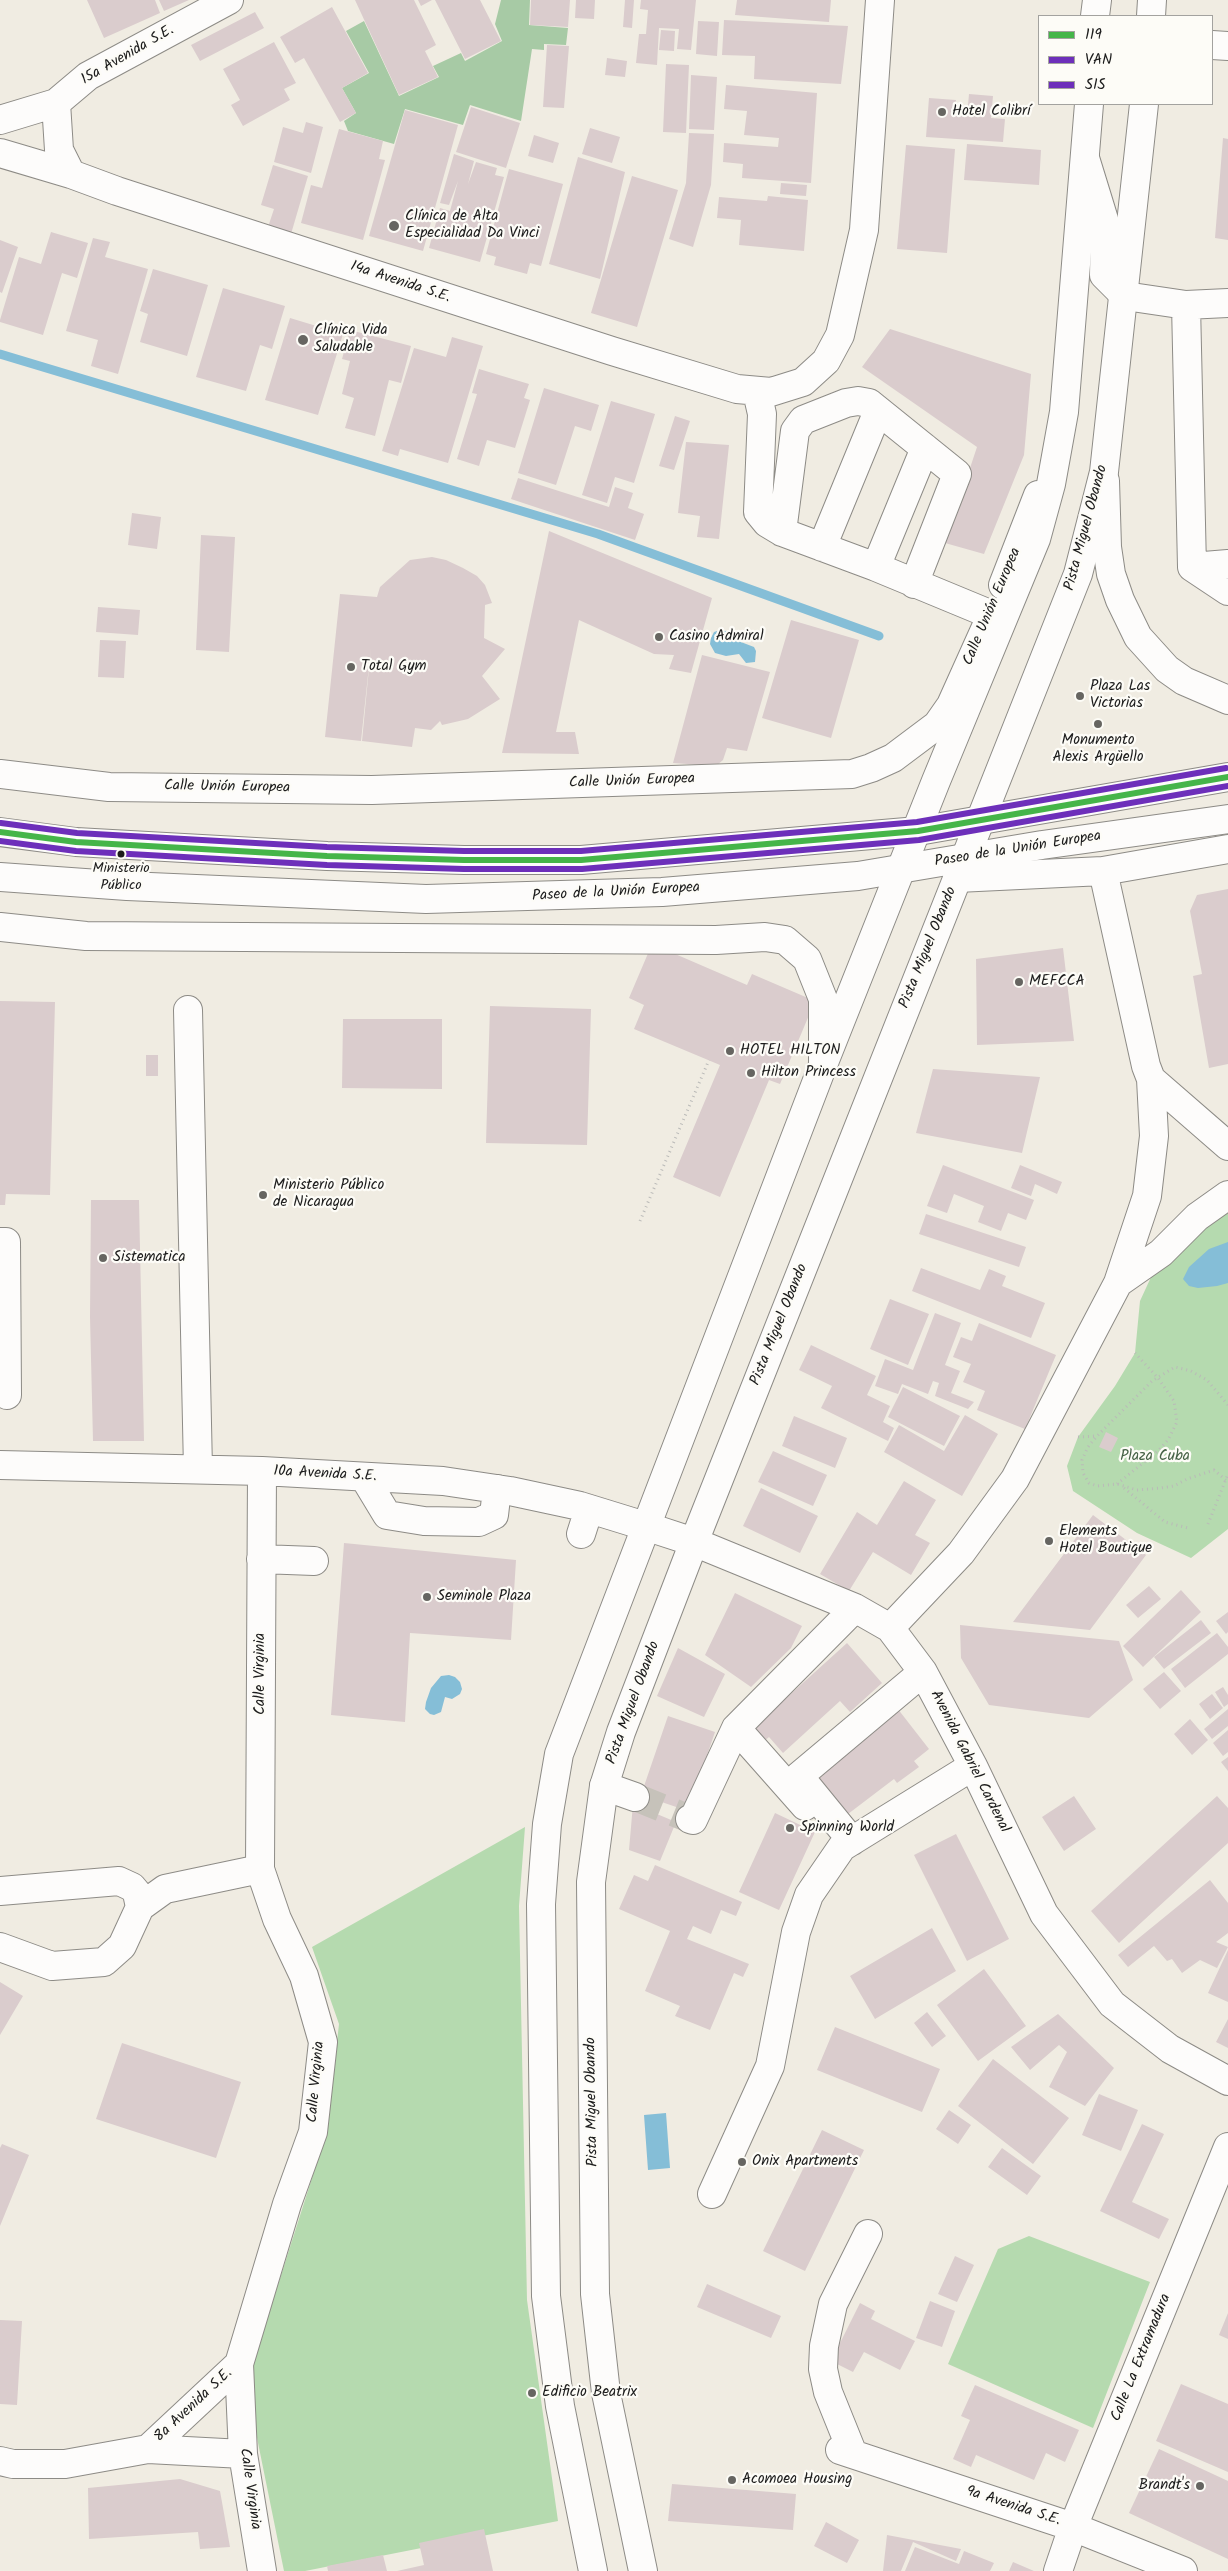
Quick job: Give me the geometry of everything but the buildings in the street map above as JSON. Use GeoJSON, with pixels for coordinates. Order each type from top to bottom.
{"type":"FeatureCollection","features":[{"type":"Feature","properties":{"kind":"main road","name":"15a Avenida S.E."},"geometry":{"type":"LineString","coordinates":[[0,120],[56,103],[88,76],[229,0]]}},
{"type":"Feature","properties":{"kind":"main road","name":"14a Avenida S.E."},"geometry":{"type":"LineString","coordinates":[[0,153],[71,174],[117,191],[612,351],[737,389],[771,392],[803,382],[826,361],[840,335],[864,230],[880,0]]}},
{"type":"Feature","properties":{"kind":"main road"},"geometry":{"type":"LineString","coordinates":[[1095,15],[1097,0]]}},
{"type":"Feature","properties":{"kind":"main road"},"geometry":{"type":"LineString","coordinates":[[1151,15],[1152,0]]}},
{"type":"Feature","properties":{"kind":"main road"},"geometry":{"type":"LineString","coordinates":[[1213,45],[1228,46]]}},
{"type":"Feature","properties":{"kind":"main road"},"geometry":{"type":"LineString","coordinates":[[56,103],[60,150],[71,174]]}},
{"type":"Feature","properties":{"kind":"main road"},"geometry":{"type":"LineString","coordinates":[[593,2571],[560,2406],[546,2296],[541,1904],[546,1824],[560,1754],[645,1526],[823,1065],[900,870],[918,831],[1036,539],[1051,484],[1064,412],[1089,105]]}},
{"type":"Feature","properties":{"kind":"main road","name":"Pista Miguel Obando"},"geometry":{"type":"LineString","coordinates":[[643,2571],[606,2394],[595,2294],[591,1882],[604,1786],[621,1732],[694,1542],[978,822],[1078,574],[1104,472],[1125,296],[1144,105]]}},
{"type":"Feature","properties":{"kind":"main road"},"geometry":{"type":"LineString","coordinates":[[1085,157],[1105,223],[1104,275],[1125,296],[1186,305],[1228,303]]}},
{"type":"Feature","properties":{"kind":"main road"},"geometry":{"type":"LineString","coordinates":[[1186,305],[1192,567]]}},
{"type":"Feature","properties":{"kind":"main road"},"geometry":{"type":"LineString","coordinates":[[756,392],[762,414],[758,512],[767,523],[782,532],[876,567],[992,615]]}},
{"type":"Feature","properties":{"kind":"main road"},"geometry":{"type":"LineString","coordinates":[[782,532],[795,431],[804,420],[858,401],[869,402],[956,474],[914,584]]}},
{"type":"Feature","properties":{"kind":"main road"},"geometry":{"type":"LineString","coordinates":[[822,547],[878,411]]}},
{"type":"Feature","properties":{"kind":"main road","name":"Calle Unión Europea"},"geometry":{"type":"LineString","coordinates":[[0,774],[109,787],[372,790],[852,774],[871,768],[893,758],[937,725],[951,705],[992,615],[1060,437]]}},
{"type":"Feature","properties":{"kind":"main road"},"geometry":{"type":"LineString","coordinates":[[876,567],[925,448]]}},
{"type":"Feature","properties":{"kind":"main road"},"geometry":{"type":"LineString","coordinates":[[1104,472],[1106,547],[1110,574],[1138,637],[1168,670],[1184,680],[1228,700]]}},
{"type":"Feature","properties":{"kind":"main road"},"geometry":{"type":"LineString","coordinates":[[1192,567],[1228,564]]}},
{"type":"Feature","properties":{"kind":"main road"},"geometry":{"type":"LineString","coordinates":[[1192,567],[1228,591]]}},
{"type":"Feature","properties":{"kind":"main road"},"geometry":{"type":"LineString","coordinates":[[0,832],[76,842],[327,856],[464,860],[572,860],[918,831],[1228,777]]}},
{"type":"Feature","properties":{"kind":"main road","name":"Paseo de la Unión Europea"},"geometry":{"type":"LineString","coordinates":[[0,877],[127,886],[426,899],[662,892],[858,876],[900,870],[960,868],[1228,819]]}},
{"type":"Feature","properties":{"kind":"main road"},"geometry":{"type":"LineString","coordinates":[[0,838],[29,836]]}},
{"type":"Feature","properties":{"kind":"main road"},"geometry":{"type":"LineString","coordinates":[[960,868],[1102,871],[1228,849]]}},
{"type":"Feature","properties":{"kind":"main road"},"geometry":{"type":"LineString","coordinates":[[890,1628],[960,1553],[1015,1479],[1118,1283],[1147,1196],[1154,1136],[1151,1079],[1146,1066],[1102,871]]}},
{"type":"Feature","properties":{"kind":"main road"},"geometry":{"type":"LineString","coordinates":[[0,928],[86,936],[716,940],[765,937],[785,940],[807,959],[823,999],[823,1065]]}},
{"type":"Feature","properties":{"kind":"main road"},"geometry":{"type":"LineString","coordinates":[[188,1010],[198,1469]]}},
{"type":"Feature","properties":{"kind":"main road"},"geometry":{"type":"LineString","coordinates":[[1151,1079],[1228,1146]]}},
{"type":"Feature","properties":{"kind":"main road"},"geometry":{"type":"LineString","coordinates":[[1118,1283],[1161,1253],[1197,1217],[1228,1195]]}},
{"type":"Feature","properties":{"kind":"main road"},"geometry":{"type":"LineString","coordinates":[[0,1242],[6,1242],[7,1396]]}},
{"type":"Feature","properties":{"kind":"main road","name":"10a Avenida S.E."},"geometry":{"type":"LineString","coordinates":[[0,1465],[262,1471],[443,1482],[497,1489],[585,1522],[645,1526]]}},
{"type":"Feature","properties":{"kind":"main road","name":"Calle Virginia"},"geometry":{"type":"LineString","coordinates":[[262,1471],[260,1869],[277,1919],[304,1976],[323,2042],[312,2132],[239,2364],[243,2454],[262,2571]]}},
{"type":"Feature","properties":{"kind":"main road"},"geometry":{"type":"LineString","coordinates":[[364,1477],[387,1515],[424,1521],[479,1522],[494,1515],[497,1489]]}},
{"type":"Feature","properties":{"kind":"main road","name":"Avenida Gabriel Cardenal"},"geometry":{"type":"LineString","coordinates":[[645,1526],[694,1542],[855,1608],[890,1628],[923,1672],[973,1766],[1044,1914],[1112,2004],[1170,2049],[1228,2081]]}},
{"type":"Feature","properties":{"kind":"main road"},"geometry":{"type":"LineString","coordinates":[[261,1559],[314,1560]]}},
{"type":"Feature","properties":{"kind":"main road"},"geometry":{"type":"LineString","coordinates":[[690,1819],[693,1820],[736,1728],[855,1608]]}},
{"type":"Feature","properties":{"kind":"main road"},"geometry":{"type":"LineString","coordinates":[[847,1844],[799,1776],[923,1672]]}},
{"type":"Feature","properties":{"kind":"main road"},"geometry":{"type":"LineString","coordinates":[[736,1728],[847,1844]]}},
{"type":"Feature","properties":{"kind":"main road"},"geometry":{"type":"LineString","coordinates":[[712,2194],[770,2066],[796,1932],[809,1895],[847,1844],[973,1766]]}},
{"type":"Feature","properties":{"kind":"main road"},"geometry":{"type":"LineString","coordinates":[[604,1786],[635,1798]]}},
{"type":"Feature","properties":{"kind":"main road"},"geometry":{"type":"LineString","coordinates":[[0,1947],[52,1966],[104,1962],[122,1946],[140,1906],[165,1889],[260,1869]]}},
{"type":"Feature","properties":{"kind":"main road"},"geometry":{"type":"LineString","coordinates":[[0,1891],[118,1881],[132,1887],[137,1894],[140,1906]]}},
{"type":"Feature","properties":{"kind":"main road","name":"Calle La Extramadura"},"geometry":{"type":"LineString","coordinates":[[1058,2571],[1073,2527],[1228,2147]]}},
{"type":"Feature","properties":{"kind":"main road","name":"9a Avenida S.E."},"geometry":{"type":"LineString","coordinates":[[868,2234],[833,2304],[824,2346],[824,2369],[828,2392],[847,2452],[1073,2527],[1183,2571]]}},
{"type":"Feature","properties":{"kind":"main road","name":"8a Avenida S.E."},"geometry":{"type":"LineString","coordinates":[[148,2449],[239,2364]]}},
{"type":"Feature","properties":{"kind":"main road","name":"8a Avenida S.E."},"geometry":{"type":"LineString","coordinates":[[0,2461],[65,2464],[148,2449],[243,2454]]}},
{"type":"Feature","properties":{"kind":"path"},"geometry":{"type":"LineString","coordinates":[[640,1221],[709,1060]]}},
{"type":"Feature","properties":{"kind":"path"},"geometry":{"type":"LineString","coordinates":[[1117,1484],[1159,1450],[1168,1440],[1177,1422],[1174,1401],[1158,1378],[1135,1353]]}},
{"type":"Feature","properties":{"kind":"path"},"geometry":{"type":"LineString","coordinates":[[1227,1480],[1214,1470],[1174,1486],[1137,1490],[1117,1484],[1097,1486],[1089,1483],[1083,1474],[1082,1460],[1088,1447],[1097,1436],[1152,1381],[1176,1367],[1191,1371],[1207,1380],[1228,1405]]}},
{"type":"Feature","properties":{"kind":"path"},"geometry":{"type":"LineString","coordinates":[[1078,1437],[1097,1436]]}},
{"type":"Feature","properties":{"kind":"path"},"geometry":{"type":"LineString","coordinates":[[1208,1524],[1228,1474]]}},
{"type":"Feature","properties":{"kind":"path"},"geometry":{"type":"LineString","coordinates":[[1117,1484],[1165,1522],[1188,1528]]}},
{"type":"Feature","properties":{"kind":"green space"},"geometry":{"type":"Polygon","coordinates":[[[501,0],[530,0],[529,25],[568,28],[566,45],[544,44],[544,50],[532,49],[521,121],[470,105],[463,125],[405,109],[394,144],[348,131],[344,121],[356,113],[342,88],[369,73],[346,31],[364,21],[399,96],[439,77],[433,66],[461,53],[465,61],[502,41],[495,24],[501,0]]]}},
{"type":"Feature","properties":{"kind":"green space","name":"Plaza Cuba"},"geometry":{"type":"Polygon","coordinates":[[[1228,1200],[1228,1529],[1191,1558],[1137,1533],[1073,1491],[1067,1466],[1078,1437],[1115,1386],[1135,1353],[1140,1301],[1152,1275],[1228,1200]]]}},
{"type":"Feature","properties":{"kind":"green space"},"geometry":{"type":"Polygon","coordinates":[[[525,1827],[519,1906],[527,2300],[558,2521],[305,2571],[284,2571],[254,2423],[254,2360],[327,2131],[339,2024],[312,1947],[525,1827]]]}},
{"type":"Feature","properties":{"kind":"green space"},"geometry":{"type":"Polygon","coordinates":[[[1029,2236],[1150,2282],[1093,2428],[948,2364],[998,2249],[1029,2236]]]}},
{"type":"Feature","properties":{"kind":"water"},"geometry":{"type":"Polygon","coordinates":[[[720,630],[731,632],[733,639],[754,647],[756,651],[755,662],[746,663],[739,654],[726,656],[715,653],[710,644],[711,638],[714,632],[720,630]]]}},
{"type":"Feature","properties":{"kind":"water"},"geometry":{"type":"Polygon","coordinates":[[[1228,1242],[1228,1283],[1198,1288],[1189,1286],[1183,1279],[1189,1267],[1209,1249],[1228,1242]]]}},
{"type":"Feature","properties":{"kind":"water"},"geometry":{"type":"Polygon","coordinates":[[[449,1675],[455,1677],[460,1682],[462,1689],[460,1694],[452,1699],[445,1697],[441,1712],[434,1715],[430,1714],[425,1709],[431,1688],[441,1676],[449,1675]]]}},
{"type":"Feature","properties":{"kind":"water"},"geometry":{"type":"Polygon","coordinates":[[[666,2113],[670,2168],[648,2170],[644,2115],[666,2113]]]}},
{"type":"Feature","properties":{"kind":"waterway"},"geometry":{"type":"LineString","coordinates":[[0,354],[598,534],[879,636]]}},
{"type":"Feature","properties":{"kind":"tunnel"},"geometry":{"type":"LineString","coordinates":[[635,1797],[690,1819]]}},
{"type":"Feature","properties":{"kind":"transit line","name":"SIS"},"geometry":{"type":"LineString","coordinates":[[1,823],[77,833],[327,847],[464,851],[581,851],[917,822],[1226,768]]}},
{"type":"Feature","properties":{"kind":"transit line","name":"119"},"geometry":{"type":"LineString","coordinates":[[0,832],[76,842],[327,856],[464,860],[581,860],[918,831],[1228,777]]}},
{"type":"Feature","properties":{"kind":"transit line","name":"VAN"},"geometry":{"type":"LineString","coordinates":[[0,841],[76,851],[327,865],[464,869],[582,869],[919,840],[1228,786]]}},
{"type":"Feature","properties":{"kind":"place","name":"Hotel Colibrí"},"geometry":{"type":"Point","coordinates":[942,112]}},
{"type":"Feature","properties":{"kind":"place","name":"Clínica de Alta Especialidad Da Vinci"},"geometry":{"type":"Point","coordinates":[394,226]}},
{"type":"Feature","properties":{"kind":"place","name":"Clínica Vida Saludable"},"geometry":{"type":"Point","coordinates":[303,340]}},
{"type":"Feature","properties":{"kind":"place","name":"Casino Admiral"},"geometry":{"type":"Point","coordinates":[659,637]}},
{"type":"Feature","properties":{"kind":"place","name":"Total Gym"},"geometry":{"type":"Point","coordinates":[351,667]}},
{"type":"Feature","properties":{"kind":"place","name":"Plaza Las Victorias"},"geometry":{"type":"Point","coordinates":[1080,696]}},
{"type":"Feature","properties":{"kind":"place","name":"Monumento Alexis Argüello"},"geometry":{"type":"Point","coordinates":[1098,724]}},
{"type":"Feature","properties":{"kind":"place","name":"Ministerio Público"},"geometry":{"type":"Point","coordinates":[121,854]}},
{"type":"Feature","properties":{"kind":"place","name":"MEFCCA"},"geometry":{"type":"Point","coordinates":[1019,982]}},
{"type":"Feature","properties":{"kind":"place","name":"HOTEL HILTON"},"geometry":{"type":"Point","coordinates":[730,1051]}},
{"type":"Feature","properties":{"kind":"place","name":"Hilton Princess"},"geometry":{"type":"Point","coordinates":[751,1073]}},
{"type":"Feature","properties":{"kind":"place","name":"Ministerio Público de Nicaragua"},"geometry":{"type":"Point","coordinates":[263,1195]}},
{"type":"Feature","properties":{"kind":"place","name":"Sistematica"},"geometry":{"type":"Point","coordinates":[103,1258]}},
{"type":"Feature","properties":{"kind":"place","name":"Elements Hotel Boutique"},"geometry":{"type":"Point","coordinates":[1049,1541]}},
{"type":"Feature","properties":{"kind":"place","name":"Seminole Plaza"},"geometry":{"type":"Point","coordinates":[427,1597]}},
{"type":"Feature","properties":{"kind":"place","name":"Spinning World"},"geometry":{"type":"Point","coordinates":[790,1828]}},
{"type":"Feature","properties":{"kind":"place","name":"Onix Apartments"},"geometry":{"type":"Point","coordinates":[742,2162]}},
{"type":"Feature","properties":{"kind":"place","name":"Edificio Beatrix"},"geometry":{"type":"Point","coordinates":[532,2393]}},
{"type":"Feature","properties":{"kind":"place","name":"Acomoea Housing"},"geometry":{"type":"Point","coordinates":[732,2480]}},
{"type":"Feature","properties":{"kind":"place","name":"Brandt's"},"geometry":{"type":"Point","coordinates":[1200,2486]}}]}
